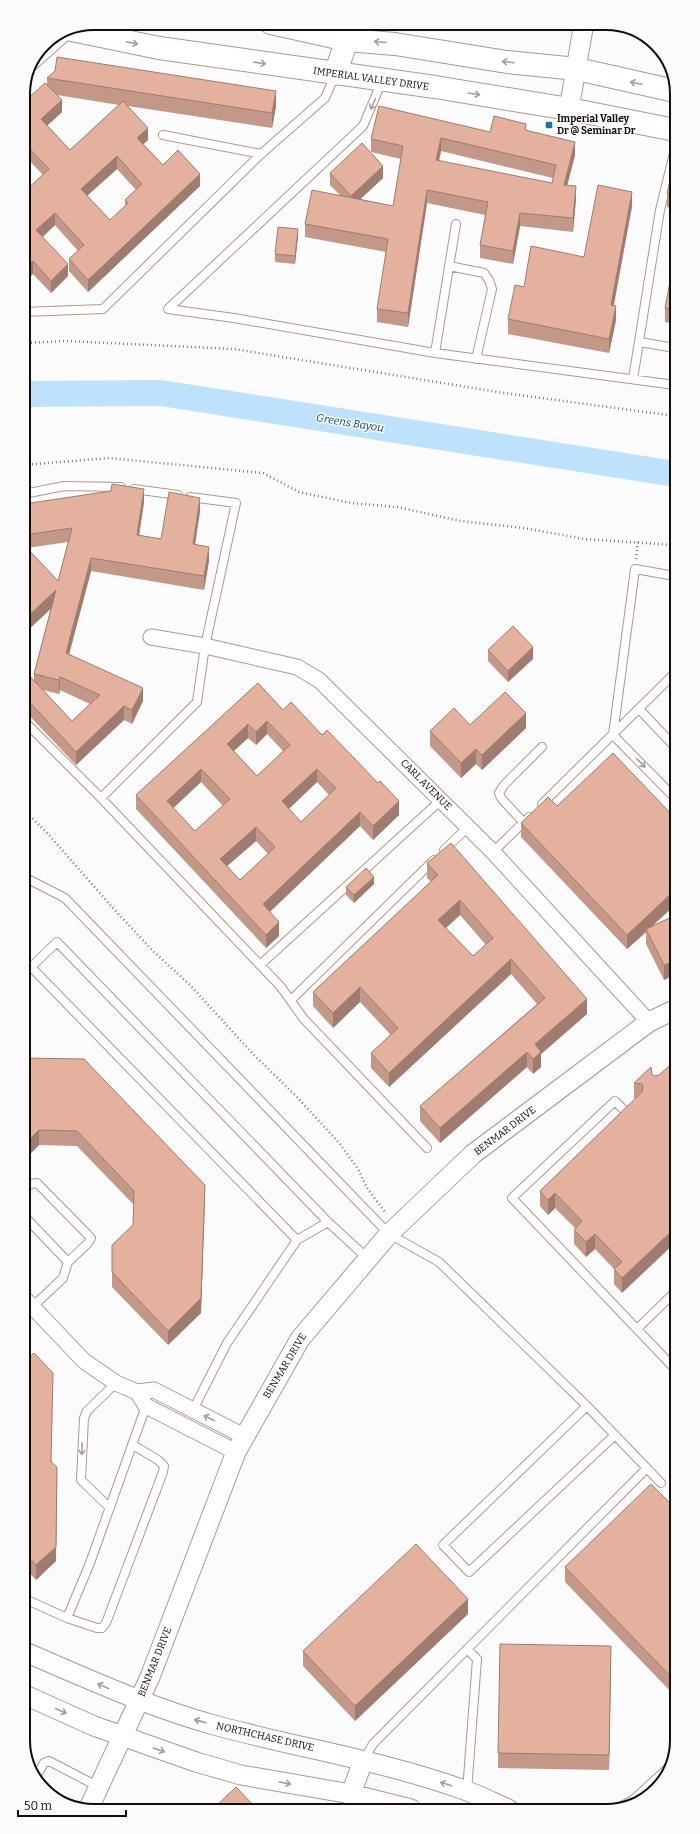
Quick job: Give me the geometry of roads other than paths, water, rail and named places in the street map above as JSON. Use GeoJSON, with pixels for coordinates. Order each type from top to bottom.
{"type":"FeatureCollection","features":[{"type":"Feature","properties":{"kind":"main road","name":"IMPERIAL VALLEY DRIVE"},"geometry":{"type":"LineString","coordinates":[[109,30],[159,48],[382,81],[435,87],[569,109],[670,129]]}},
{"type":"Feature","properties":{"kind":"main road"},"geometry":{"type":"LineString","coordinates":[[302,30],[347,40],[395,44],[507,62],[577,69],[669,90]]}},
{"type":"Feature","properties":{"kind":"main road"},"geometry":{"type":"LineString","coordinates":[[335,74],[347,40]]}},
{"type":"Feature","properties":{"kind":"street"},"geometry":{"type":"LineString","coordinates":[[569,109],[583,30]]}},
{"type":"Feature","properties":{"kind":"street","name":"CARL AVENUE"},"geometry":{"type":"LineString","coordinates":[[151,637],[205,646],[297,667],[319,680],[493,852],[649,1022]]}},
{"type":"Feature","properties":{"kind":"street","name":"BENMAR DRIVE"},"geometry":{"type":"LineString","coordinates":[[91,1804],[150,1677],[240,1444],[300,1339],[367,1258],[384,1229],[473,1154],[649,1022],[670,1012]]}},
{"type":"Feature","properties":{"kind":"street"},"geometry":{"type":"LineString","coordinates":[[30,1310],[84,1361],[116,1383],[137,1392],[154,1390],[193,1410],[240,1444]]}},
{"type":"Feature","properties":{"kind":"street"},"geometry":{"type":"LineString","coordinates":[[137,1392],[146,1406],[240,1444]]}},
{"type":"Feature","properties":{"kind":"street","name":"NORTHCHASE DRIVE"},"geometry":{"type":"LineString","coordinates":[[30,1654],[139,1701],[215,1725],[363,1761],[467,1791],[497,1804]]}},
{"type":"Feature","properties":{"kind":"street"},"geometry":{"type":"LineString","coordinates":[[30,1697],[122,1737],[196,1762],[349,1802],[367,1804]]}},
{"type":"Feature","properties":{"kind":"street"},"geometry":{"type":"LineString","coordinates":[[349,1802],[363,1761]]}},
{"type":"Feature","properties":{"kind":"lane"},"geometry":{"type":"LineString","coordinates":[[41,58],[58,41]]}},
{"type":"Feature","properties":{"kind":"lane"},"geometry":{"type":"LineString","coordinates":[[30,312],[103,309],[261,154],[325,98],[335,74]]}},
{"type":"Feature","properties":{"kind":"lane"},"geometry":{"type":"LineString","coordinates":[[382,81],[363,126],[168,309],[234,318],[435,354],[633,378],[670,384]]}},
{"type":"Feature","properties":{"kind":"lane"},"geometry":{"type":"LineString","coordinates":[[163,135],[261,154]]}},
{"type":"Feature","properties":{"kind":"lane"},"geometry":{"type":"LineString","coordinates":[[633,378],[660,210],[670,169]]}},
{"type":"Feature","properties":{"kind":"lane"},"geometry":{"type":"LineString","coordinates":[[435,354],[456,224]]}},
{"type":"Feature","properties":{"kind":"lane"},"geometry":{"type":"LineString","coordinates":[[449,266],[484,273],[489,280],[492,289],[476,359]]}},
{"type":"Feature","properties":{"kind":"lane"},"geometry":{"type":"LineString","coordinates":[[639,342],[670,347]]}},
{"type":"Feature","properties":{"kind":"lane"},"geometry":{"type":"LineString","coordinates":[[30,493],[64,486],[116,486],[236,503],[205,646],[197,702],[101,798]]}},
{"type":"Feature","properties":{"kind":"lane"},"geometry":{"type":"LineString","coordinates":[[614,735],[635,569],[670,575]]}},
{"type":"Feature","properties":{"kind":"lane"},"geometry":{"type":"LineString","coordinates":[[493,852],[670,679]]}},
{"type":"Feature","properties":{"kind":"lane"},"geometry":{"type":"LineString","coordinates":[[640,710],[670,742]]}},
{"type":"Feature","properties":{"kind":"lane"},"geometry":{"type":"LineString","coordinates":[[30,728],[101,798],[281,987],[303,1018],[427,1148]]}},
{"type":"Feature","properties":{"kind":"lane"},"geometry":{"type":"LineString","coordinates":[[614,735],[670,793]]}},
{"type":"Feature","properties":{"kind":"lane"},"geometry":{"type":"LineString","coordinates":[[523,822],[501,798],[499,793],[504,785],[542,747]]}},
{"type":"Feature","properties":{"kind":"lane"},"geometry":{"type":"LineString","coordinates":[[260,965],[441,800]]}},
{"type":"Feature","properties":{"kind":"lane"},"geometry":{"type":"LineString","coordinates":[[290,1000],[468,827]]}},
{"type":"Feature","properties":{"kind":"lane"},"geometry":{"type":"LineString","coordinates":[[30,880],[65,898],[384,1229],[440,1262],[587,1406],[661,1483]]}},
{"type":"Feature","properties":{"kind":"lane"},"geometry":{"type":"LineString","coordinates":[[297,1240],[31,967],[57,942],[328,1222],[367,1258]]}},
{"type":"Feature","properties":{"kind":"lane"},"geometry":{"type":"LineString","coordinates":[[638,1102],[627,1113],[615,1101],[512,1198],[670,1364]]}},
{"type":"Feature","properties":{"kind":"lane"},"geometry":{"type":"LineString","coordinates":[[30,1184],[37,1183],[90,1238],[88,1242],[68,1262],[63,1278],[30,1305]]}},
{"type":"Feature","properties":{"kind":"lane"},"geometry":{"type":"LineString","coordinates":[[30,1222],[68,1262]]}},
{"type":"Feature","properties":{"kind":"lane"},"geometry":{"type":"LineString","coordinates":[[193,1410],[227,1343],[297,1240],[328,1222]]}},
{"type":"Feature","properties":{"kind":"lane"},"geometry":{"type":"LineString","coordinates":[[637,1329],[670,1298]]}},
{"type":"Feature","properties":{"kind":"lane"},"geometry":{"type":"LineString","coordinates":[[110,1508],[81,1480],[84,1418],[87,1411],[116,1383]]}},
{"type":"Feature","properties":{"kind":"lane"},"geometry":{"type":"LineString","coordinates":[[67,1618],[110,1508],[146,1406]]}},
{"type":"Feature","properties":{"kind":"lane"},"geometry":{"type":"LineString","coordinates":[[587,1406],[443,1545],[469,1572],[615,1435]]}},
{"type":"Feature","properties":{"kind":"lane"},"geometry":{"type":"LineString","coordinates":[[30,1601],[67,1618],[97,1628],[102,1628],[106,1623],[164,1466],[158,1460],[133,1445]]}},
{"type":"Feature","properties":{"kind":"lane"},"geometry":{"type":"LineString","coordinates":[[363,1761],[373,1744],[647,1468]]}},
{"type":"Feature","properties":{"kind":"lane"},"geometry":{"type":"LineString","coordinates":[[467,1649],[477,1659],[467,1791]]}},
{"type":"Feature","properties":{"kind":"lane"},"geometry":{"type":"LineString","coordinates":[[39,1772],[44,1763],[49,1761],[99,1787]]}},
{"type":"Feature","properties":{"kind":"waterway","name":"Greens Bayou"},"geometry":{"type":"LineString","coordinates":[[30,394],[161,393],[670,473]]}},
{"type":"Feature","properties":{"kind":"place","name":"Imperial Valley Dr @ Seminar Dr"},"geometry":{"type":"Point","coordinates":[549,125]}}]}
